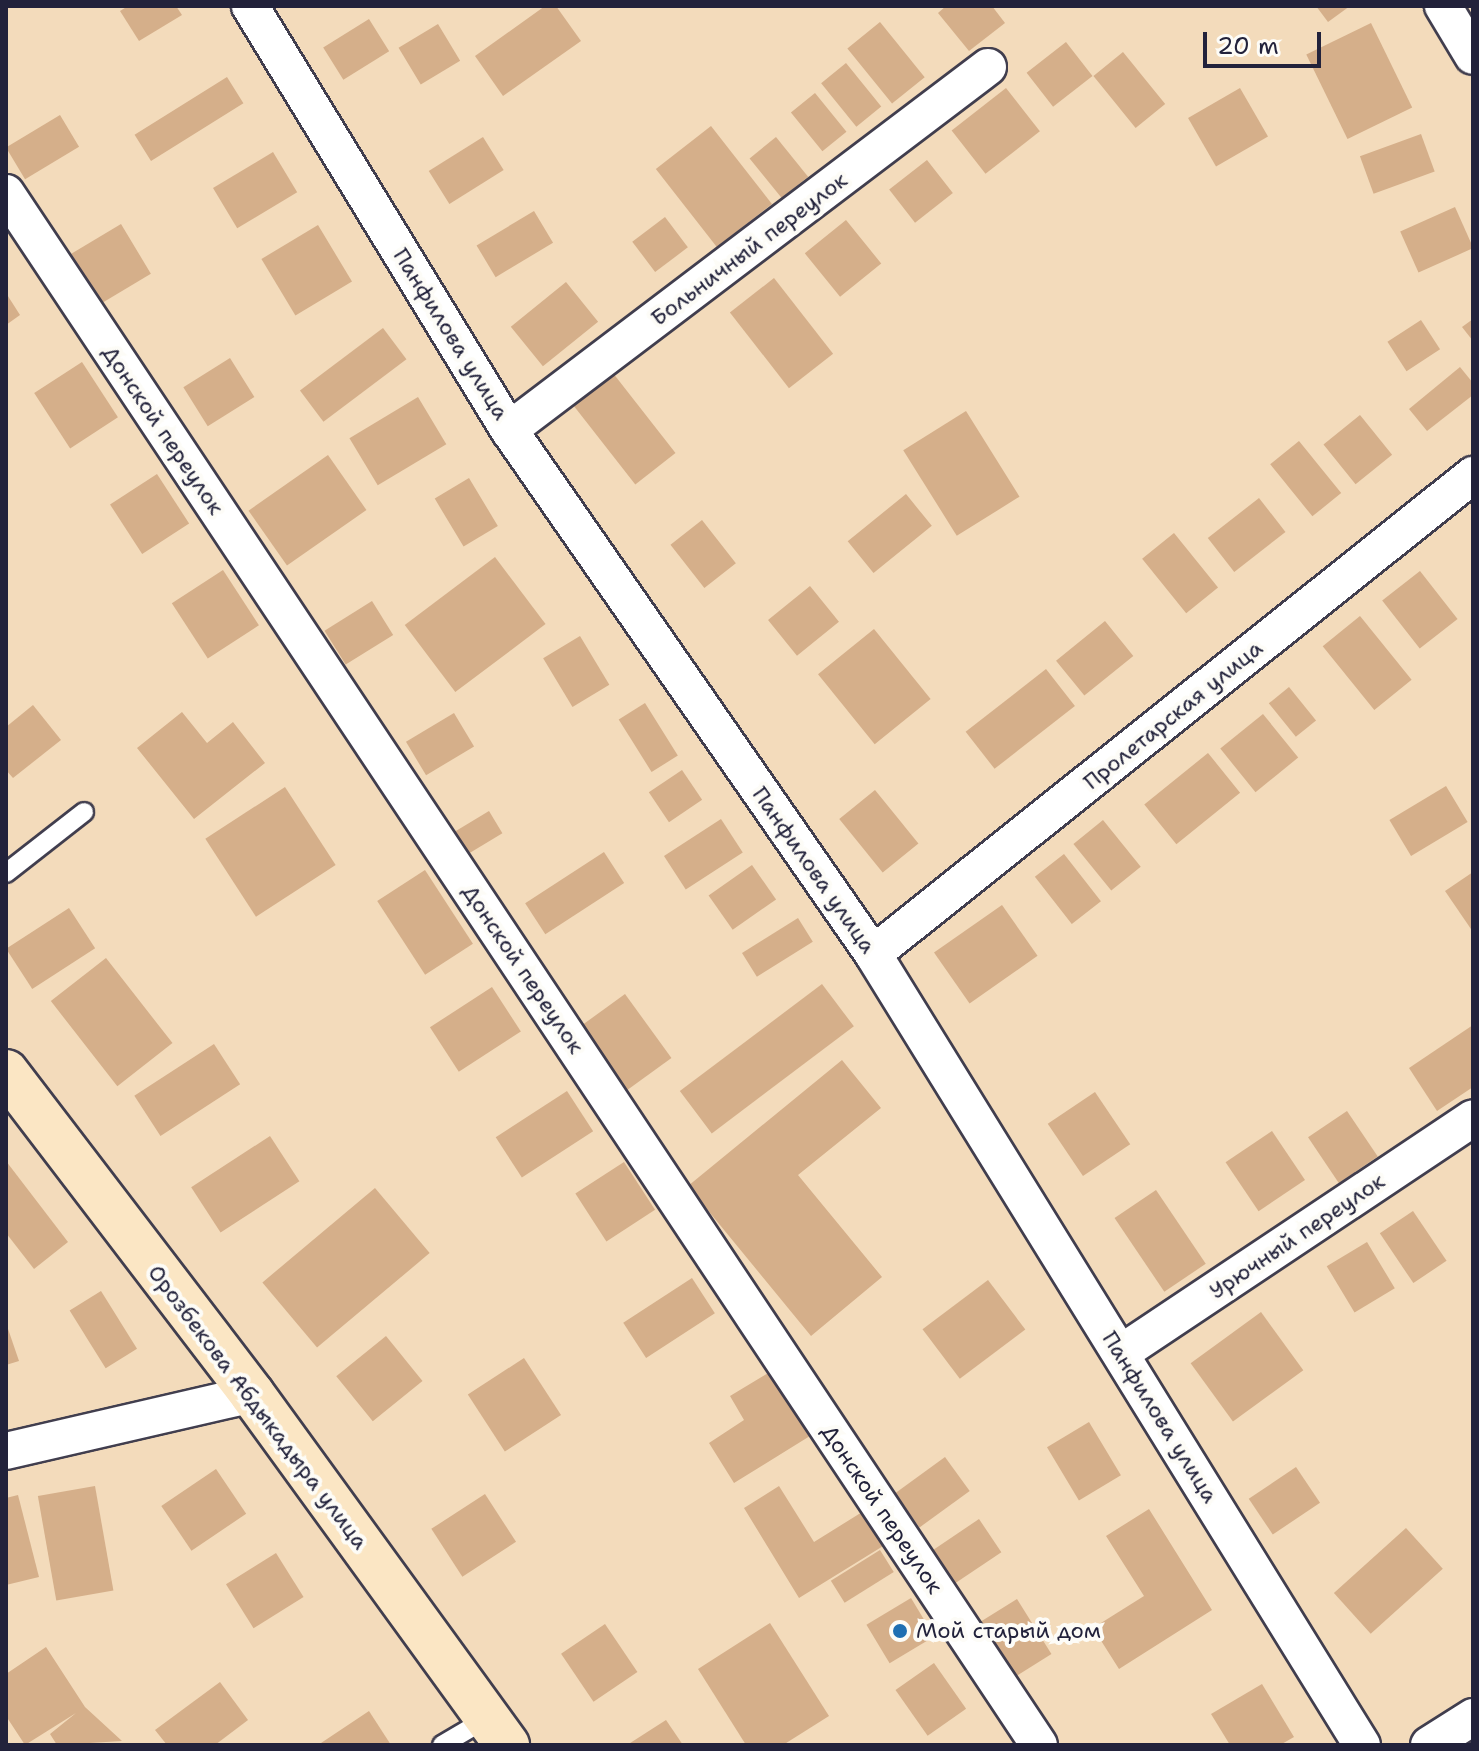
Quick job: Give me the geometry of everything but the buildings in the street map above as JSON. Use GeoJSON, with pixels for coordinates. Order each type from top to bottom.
{"type":"FeatureCollection","features":[{"type":"Feature","properties":{"kind":"street","name":"Панфилова улица"},"geometry":{"type":"LineString","coordinates":[[250,6],[509,430],[873,954],[1362,1745]]}},
{"type":"Feature","properties":{"kind":"street"},"geometry":{"type":"LineString","coordinates":[[1450,9],[1473,56]]}},
{"type":"Feature","properties":{"kind":"street","name":"Больничный переулок"},"geometry":{"type":"LineString","coordinates":[[509,430],[988,67]]}},
{"type":"Feature","properties":{"kind":"street","name":"Донской переулок"},"geometry":{"type":"LineString","coordinates":[[6,193],[1039,1745]]}},
{"type":"Feature","properties":{"kind":"street","name":"Пролетарская улица"},"geometry":{"type":"LineString","coordinates":[[873,954],[1473,475]]}},
{"type":"Feature","properties":{"kind":"street","name":"Орозбекова Абдыкадыра улица"},"geometry":{"type":"LineString","coordinates":[[6,1072],[252,1394],[496,1732]]}},
{"type":"Feature","properties":{"kind":"street","name":"Урючный переулок"},"geometry":{"type":"LineString","coordinates":[[1121,1353],[1473,1118]]}},
{"type":"Feature","properties":{"kind":"street"},"geometry":{"type":"LineString","coordinates":[[6,1451],[252,1394]]}},
{"type":"Feature","properties":{"kind":"street"},"geometry":{"type":"LineString","coordinates":[[1439,1743],[1473,1717]]}},
{"type":"Feature","properties":{"kind":"lane"},"geometry":{"type":"LineString","coordinates":[[6,873],[84,812]]}},
{"type":"Feature","properties":{"kind":"lane"},"geometry":{"type":"LineString","coordinates":[[442,1745],[496,1732]]}},
{"type":"Feature","properties":{"kind":"place","name":"Мой старый дом"},"geometry":{"type":"Point","coordinates":[900,1631]}}]}
